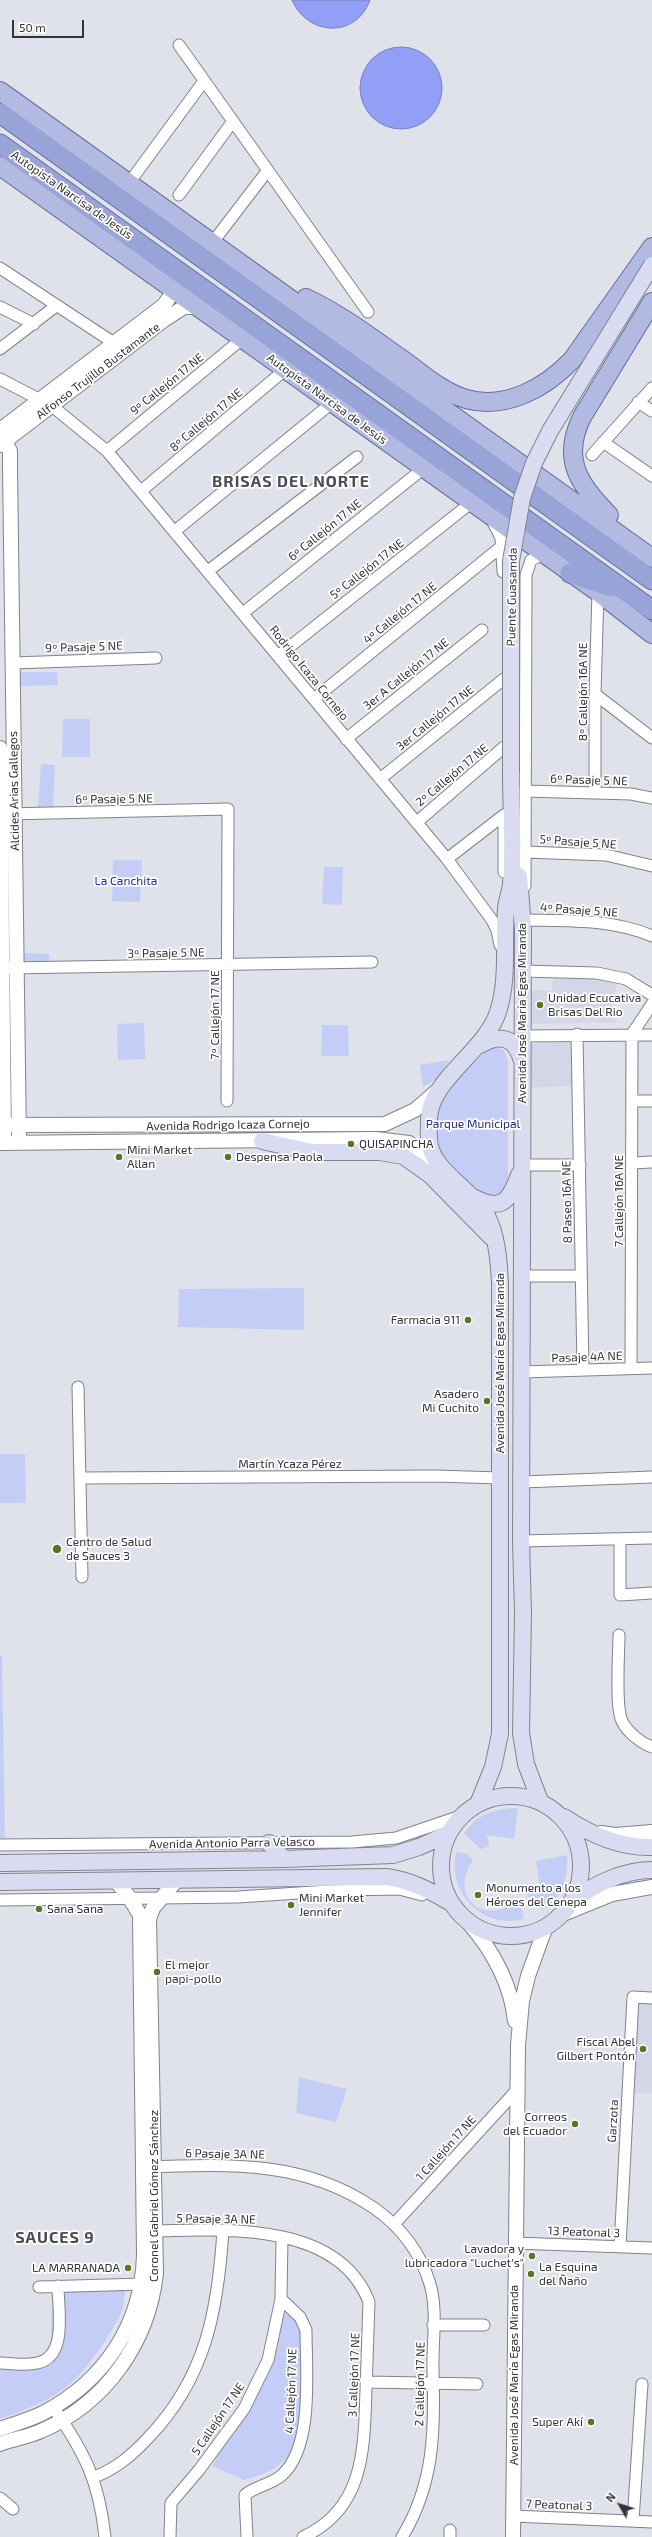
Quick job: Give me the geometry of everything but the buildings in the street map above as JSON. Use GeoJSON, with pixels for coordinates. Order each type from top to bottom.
{"type":"FeatureCollection","features":[{"type":"Feature","properties":{"kind":"highway","name":"Autopista Narcisa de Jesús"},"geometry":{"type":"LineString","coordinates":[[0,113],[652,580]]}},
{"type":"Feature","properties":{"kind":"highway","name":"Autopista Narcisa de Jesús"},"geometry":{"type":"LineString","coordinates":[[0,144],[652,610]]}},
{"type":"Feature","properties":{"kind":"highway"},"geometry":{"type":"LineString","coordinates":[[570,573],[629,593]]}},
{"type":"Feature","properties":{"kind":"main road"},"geometry":{"type":"LineString","coordinates":[[0,91],[264,278],[650,556]]}},
{"type":"Feature","properties":{"kind":"main road","name":"Autopista Narcisa de Jesús"},"geometry":{"type":"LineString","coordinates":[[0,166],[598,592],[652,634]]}},
{"type":"Feature","properties":{"kind":"main road"},"geometry":{"type":"LineString","coordinates":[[264,278],[336,312],[452,394],[474,401],[506,399],[538,389],[560,372],[572,360],[652,247]]}},
{"type":"Feature","properties":{"kind":"main road","name":"Puente Guasamda"},"geometry":{"type":"LineString","coordinates":[[515,772],[511,561],[522,498],[534,463],[550,431],[652,265]]}},
{"type":"Feature","properties":{"kind":"main road","name":"Puente Guasamda"},"geometry":{"type":"LineString","coordinates":[[515,772],[517,577],[519,540],[527,503],[549,445],[652,276]]}},
{"type":"Feature","properties":{"kind":"main road"},"geometry":{"type":"LineString","coordinates":[[650,556],[589,495],[575,469],[573,451],[575,434],[600,387],[652,302]]}},
{"type":"Feature","properties":{"kind":"main road","name":"Avenida José María Egas Miranda"},"geometry":{"type":"LineString","coordinates":[[478,1804],[493,1767],[500,1734],[500,1283],[494,1240],[486,1214],[473,1196],[443,1168],[430,1146],[429,1117],[433,1102],[443,1085],[480,1045],[494,1022],[505,982],[506,907],[511,884],[515,772]]}},
{"type":"Feature","properties":{"kind":"main road","name":"Avenida José María Egas Miranda"},"geometry":{"type":"LineString","coordinates":[[515,772],[518,884],[525,925],[522,1036],[521,1541],[523,1613],[521,1733],[526,1764],[540,1802]]}},
{"type":"Feature","properties":{"kind":"main road"},"geometry":{"type":"LineString","coordinates":[[480,1045],[495,1037],[505,1038],[516,1047],[522,1062]]}},
{"type":"Feature","properties":{"kind":"main road"},"geometry":{"type":"LineString","coordinates":[[262,1141],[312,1152],[380,1152],[403,1156],[430,1175],[494,1240]]}},
{"type":"Feature","properties":{"kind":"main road"},"geometry":{"type":"LineString","coordinates":[[473,1196],[491,1204],[506,1201],[514,1190],[522,1167]]}},
{"type":"Feature","properties":{"kind":"main road"},"geometry":{"type":"LineString","coordinates":[[459,1912],[442,1881],[440,1857],[448,1834],[461,1816],[478,1804],[504,1796],[522,1796],[540,1802],[583,1830],[622,1844],[652,1847]]}},
{"type":"Feature","properties":{"kind":"main road"},"geometry":{"type":"LineString","coordinates":[[555,1811],[568,1824],[576,1840],[580,1858],[577,1888],[569,1904]]}},
{"type":"Feature","properties":{"kind":"main road","name":"Avenida Antonio Parra Velasco"},"geometry":{"type":"LineString","coordinates":[[0,1862],[284,1859],[393,1855],[419,1847],[448,1834]]}},
{"type":"Feature","properties":{"kind":"main road"},"geometry":{"type":"LineString","coordinates":[[269,1843],[284,1859]]}},
{"type":"Feature","properties":{"kind":"main road"},"geometry":{"type":"LineString","coordinates":[[0,1882],[176,1881],[386,1877],[417,1885],[459,1912],[486,1932],[507,1936],[527,1934],[552,1921],[569,1904],[580,1896],[611,1879],[636,1871],[652,1870]]}},
{"type":"Feature","properties":{"kind":"street"},"geometry":{"type":"LineString","coordinates":[[179,45],[368,312]]}},
{"type":"Feature","properties":{"kind":"street"},"geometry":{"type":"LineString","coordinates":[[129,183],[204,82]]}},
{"type":"Feature","properties":{"kind":"street"},"geometry":{"type":"LineString","coordinates":[[179,195],[233,121]]}},
{"type":"Feature","properties":{"kind":"street"},"geometry":{"type":"LineString","coordinates":[[213,242],[268,170]]}},
{"type":"Feature","properties":{"kind":"street"},"geometry":{"type":"LineString","coordinates":[[0,268],[114,343]]}},
{"type":"Feature","properties":{"kind":"street","name":"Alfonso Trujillo Bustamante"},"geometry":{"type":"LineString","coordinates":[[2,439],[114,343],[164,305],[171,295],[169,286]]}},
{"type":"Feature","properties":{"kind":"street"},"geometry":{"type":"LineString","coordinates":[[0,349],[56,306]]}},
{"type":"Feature","properties":{"kind":"street"},"geometry":{"type":"LineString","coordinates":[[0,307],[34,324]]}},
{"type":"Feature","properties":{"kind":"street","name":"Alfonso Trujillo Bustamante"},"geometry":{"type":"LineString","coordinates":[[46,402],[184,307],[199,307]]}},
{"type":"Feature","properties":{"kind":"street","name":"9º Callejón 17 NE"},"geometry":{"type":"LineString","coordinates":[[107,451],[243,338]]}},
{"type":"Feature","properties":{"kind":"street","name":"8º Callejón 17 NE"},"geometry":{"type":"LineString","coordinates":[[141,491],[286,369]]}},
{"type":"Feature","properties":{"kind":"street","name":"Rodrigo Icaza Cornejo"},"geometry":{"type":"LineString","coordinates":[[0,378],[46,402],[107,451],[175,531],[346,739],[417,822],[480,902],[497,930],[505,982]]}},
{"type":"Feature","properties":{"kind":"street"},"geometry":{"type":"LineString","coordinates":[[592,455],[652,388]]}},
{"type":"Feature","properties":{"kind":"street"},"geometry":{"type":"LineString","coordinates":[[175,531],[332,402]]}},
{"type":"Feature","properties":{"kind":"street"},"geometry":{"type":"LineString","coordinates":[[638,402],[652,411]]}},
{"type":"Feature","properties":{"kind":"street","name":"Alcides Arias Gallegos"},"geometry":{"type":"LineString","coordinates":[[2,439],[10,451],[13,663],[5,814]]}},
{"type":"Feature","properties":{"kind":"street"},"geometry":{"type":"LineString","coordinates":[[603,442],[652,476]]}},
{"type":"Feature","properties":{"kind":"street"},"geometry":{"type":"LineString","coordinates":[[208,571],[357,457]]}},
{"type":"Feature","properties":{"kind":"street","name":"6º Callejón 17 NE"},"geometry":{"type":"LineString","coordinates":[[243,613],[424,468]]}},
{"type":"Feature","properties":{"kind":"street","name":"5º Callejón 17 NE"},"geometry":{"type":"LineString","coordinates":[[278,656],[472,502]]}},
{"type":"Feature","properties":{"kind":"street"},"geometry":{"type":"LineString","coordinates":[[487,513],[497,527],[502,546],[505,678],[504,815],[506,907]]}},
{"type":"Feature","properties":{"kind":"street","name":"4º Callejón 17 NE"},"geometry":{"type":"LineString","coordinates":[[314,699],[502,546]]}},
{"type":"Feature","properties":{"kind":"street"},"geometry":{"type":"LineString","coordinates":[[525,925],[526,570],[535,558],[546,556]]}},
{"type":"Feature","properties":{"kind":"street","name":"8º Callejón 16A NE"},"geometry":{"type":"LineString","coordinates":[[595,792],[595,694],[598,592]]}},
{"type":"Feature","properties":{"kind":"street","name":"3er A Callejón 17 NE"},"geometry":{"type":"LineString","coordinates":[[346,739],[482,630]]}},
{"type":"Feature","properties":{"kind":"street","name":"9º Pasaje 5 NE"},"geometry":{"type":"LineString","coordinates":[[13,663],[156,658]]}},
{"type":"Feature","properties":{"kind":"street","name":"3er Callejón 17 NE"},"geometry":{"type":"LineString","coordinates":[[380,779],[505,678]]}},
{"type":"Feature","properties":{"kind":"street"},"geometry":{"type":"LineString","coordinates":[[595,694],[652,738]]}},
{"type":"Feature","properties":{"kind":"street","name":"Alcides Arias Gallegos"},"geometry":{"type":"LineString","coordinates":[[0,748],[5,814],[7,968],[2,1143]]}},
{"type":"Feature","properties":{"kind":"street","name":"2º Callejón 17 NE"},"geometry":{"type":"LineString","coordinates":[[417,822],[504,748]]}},
{"type":"Feature","properties":{"kind":"street","name":"6º Pasaje 5 NE"},"geometry":{"type":"LineString","coordinates":[[525,791],[595,792],[651,795]]}},
{"type":"Feature","properties":{"kind":"street","name":"6º Pasaje 5 NE"},"geometry":{"type":"LineString","coordinates":[[5,814],[228,809]]}},
{"type":"Feature","properties":{"kind":"street","name":"7º Callejón 17 NE"},"geometry":{"type":"LineString","coordinates":[[227,1101],[228,809]]}},
{"type":"Feature","properties":{"kind":"street"},"geometry":{"type":"LineString","coordinates":[[447,859],[504,815]]}},
{"type":"Feature","properties":{"kind":"street","name":"5º Pasaje 5 NE"},"geometry":{"type":"LineString","coordinates":[[525,852],[606,855],[652,866]]}},
{"type":"Feature","properties":{"kind":"street","name":"4º Pasaje 5 NE"},"geometry":{"type":"LineString","coordinates":[[525,925],[604,923],[634,929],[652,936]]}},
{"type":"Feature","properties":{"kind":"street","name":"3º Pasaje 5 NE"},"geometry":{"type":"LineString","coordinates":[[7,968],[333,964],[372,962]]}},
{"type":"Feature","properties":{"kind":"street","name":"Alcides Arias Gallegos"},"geometry":{"type":"LineString","coordinates":[[7,968],[19,1142]]}},
{"type":"Feature","properties":{"kind":"street"},"geometry":{"type":"LineString","coordinates":[[523,971],[597,973],[626,980],[652,995]]}},
{"type":"Feature","properties":{"kind":"street"},"geometry":{"type":"LineString","coordinates":[[632,1034],[652,1004]]}},
{"type":"Feature","properties":{"kind":"street"},"geometry":{"type":"LineString","coordinates":[[522,1036],[578,1034],[652,1035]]}},
{"type":"Feature","properties":{"kind":"street","name":"8 Paseo 16A NE"},"geometry":{"type":"LineString","coordinates":[[578,1034],[583,1370]]}},
{"type":"Feature","properties":{"kind":"street","name":"7 Callejón 16A NE"},"geometry":{"type":"LineString","coordinates":[[631,1368],[632,1034]]}},
{"type":"Feature","properties":{"kind":"street","name":"Avenida Rodrigo Icaza Cornejo"},"geometry":{"type":"LineString","coordinates":[[2,1125],[385,1124],[415,1110],[443,1085]]}},
{"type":"Feature","properties":{"kind":"street"},"geometry":{"type":"LineString","coordinates":[[632,1101],[652,1101]]}},
{"type":"Feature","properties":{"kind":"street","name":"Avenida Rodrigo Icaza Cornejo"},"geometry":{"type":"LineString","coordinates":[[2,1143],[262,1141],[375,1138],[400,1141],[419,1148],[443,1168]]}},
{"type":"Feature","properties":{"kind":"street"},"geometry":{"type":"LineString","coordinates":[[632,1162],[652,1162]]}},
{"type":"Feature","properties":{"kind":"street"},"geometry":{"type":"LineString","coordinates":[[522,1167],[580,1165]]}},
{"type":"Feature","properties":{"kind":"street"},"geometry":{"type":"LineString","coordinates":[[522,1276],[581,1276]]}},
{"type":"Feature","properties":{"kind":"street","name":"Pasaje 4A NE"},"geometry":{"type":"LineString","coordinates":[[522,1372],[652,1368]]}},
{"type":"Feature","properties":{"kind":"street"},"geometry":{"type":"LineString","coordinates":[[78,1387],[82,1577]]}},
{"type":"Feature","properties":{"kind":"street"},"geometry":{"type":"LineString","coordinates":[[522,1482],[652,1477]]}},
{"type":"Feature","properties":{"kind":"street","name":"Martín Ycaza Pérez"},"geometry":{"type":"LineString","coordinates":[[80,1478],[500,1478]]}},
{"type":"Feature","properties":{"kind":"street"},"geometry":{"type":"LineString","coordinates":[[521,1541],[620,1540],[652,1538]]}},
{"type":"Feature","properties":{"kind":"street"},"geometry":{"type":"LineString","coordinates":[[620,1540],[620,1595],[652,1593]]}},
{"type":"Feature","properties":{"kind":"street"},"geometry":{"type":"LineString","coordinates":[[620,1635],[620,1716],[627,1729],[647,1744]]}},
{"type":"Feature","properties":{"kind":"street","name":"Avenida Antonio Parra Velasco"},"geometry":{"type":"LineString","coordinates":[[0,1845],[352,1842],[396,1838],[461,1816]]}},
{"type":"Feature","properties":{"kind":"street"},"geometry":{"type":"LineString","coordinates":[[583,1830],[615,1835],[652,1832]]}},
{"type":"Feature","properties":{"kind":"street","name":"Coronel Gabriel Gómez Sánchez"},"geometry":{"type":"LineString","coordinates":[[0,2444],[40,2431],[63,2421],[86,2404],[108,2383],[122,2366],[140,2336],[154,2287],[156,2231],[148,2167],[140,1915],[129,1897],[116,1881]]}},
{"type":"Feature","properties":{"kind":"street","name":"Coronel Gabriel Gómez Sánchez"},"geometry":{"type":"LineString","coordinates":[[0,2429],[25,2421],[53,2407],[82,2388],[111,2356],[130,2322],[142,2284],[144,2255],[148,2167],[150,1919],[152,1908],[160,1897],[176,1881]]}},
{"type":"Feature","properties":{"kind":"street"},"geometry":{"type":"LineString","coordinates":[[552,1921],[612,1894],[652,1886]]}},
{"type":"Feature","properties":{"kind":"street"},"geometry":{"type":"LineString","coordinates":[[0,1900],[129,1897],[238,1897],[344,1890],[399,1889],[425,1896],[459,1912]]}},
{"type":"Feature","properties":{"kind":"street","name":"Avenida José María Egas Miranda"},"geometry":{"type":"LineString","coordinates":[[459,1912],[485,1943],[503,1973],[514,2012],[518,2045]]}},
{"type":"Feature","properties":{"kind":"street","name":"Avenida José María Egas Miranda"},"geometry":{"type":"LineString","coordinates":[[513,2537],[518,2045],[526,1982],[552,1921]]}},
{"type":"Feature","properties":{"kind":"street","name":"Garzota"},"geometry":{"type":"LineString","coordinates":[[620,2247],[633,1996],[652,1998]]}},
{"type":"Feature","properties":{"kind":"street","name":"1 Callejón 17 NE"},"geometry":{"type":"LineString","coordinates":[[395,2223],[517,2090]]}},
{"type":"Feature","properties":{"kind":"street","name":"6 Pasaje 3A NE"},"geometry":{"type":"LineString","coordinates":[[148,2167],[239,2166],[298,2172],[356,2196],[395,2223],[420,2259]]}},
{"type":"Feature","properties":{"kind":"street"},"geometry":{"type":"LineString","coordinates":[[94,2477],[119,2464],[142,2444],[170,2413],[187,2386],[206,2346],[214,2314],[220,2272],[223,2230]]}},
{"type":"Feature","properties":{"kind":"street","name":"5 Pasaje 3A NE"},"geometry":{"type":"LineString","coordinates":[[156,2231],[254,2231],[282,2237],[313,2248],[346,2267],[360,2283],[369,2302]]}},
{"type":"Feature","properties":{"kind":"street","name":"5 Callejón 17 NE"},"geometry":{"type":"LineString","coordinates":[[170,2537],[171,2502],[226,2434],[246,2405],[259,2381],[270,2354],[281,2299],[282,2237]]}},
{"type":"Feature","properties":{"kind":"street","name":"13 Peatonal 3"},"geometry":{"type":"LineString","coordinates":[[515,2243],[652,2248]]}},
{"type":"Feature","properties":{"kind":"street","name":"2 Callejón 17 NE"},"geometry":{"type":"LineString","coordinates":[[402,2537],[418,2509],[430,2470],[434,2384],[434,2325],[430,2285],[420,2259]]}},
{"type":"Feature","properties":{"kind":"street"},"geometry":{"type":"LineString","coordinates":[[39,2287],[142,2284]]}},
{"type":"Feature","properties":{"kind":"street"},"geometry":{"type":"LineString","coordinates":[[0,2363],[37,2363],[48,2359],[54,2352],[58,2343],[58,2286]]}},
{"type":"Feature","properties":{"kind":"street","name":"4 Callejón 17 NE"},"geometry":{"type":"LineString","coordinates":[[247,2537],[244,2496],[261,2488],[285,2472],[299,2452],[304,2434],[306,2330],[300,2317],[281,2299]]}},
{"type":"Feature","properties":{"kind":"street","name":"3 Callejón 17 NE"},"geometry":{"type":"LineString","coordinates":[[303,2537],[323,2525],[342,2505],[355,2482],[364,2450],[369,2302]]}},
{"type":"Feature","properties":{"kind":"street"},"geometry":{"type":"LineString","coordinates":[[434,2325],[484,2325]]}},
{"type":"Feature","properties":{"kind":"street"},"geometry":{"type":"LineString","coordinates":[[366,2382],[476,2384]]}},
{"type":"Feature","properties":{"kind":"street"},"geometry":{"type":"LineString","coordinates":[[633,2521],[642,2384]]}},
{"type":"Feature","properties":{"kind":"street"},"geometry":{"type":"LineString","coordinates":[[53,2407],[84,2455],[94,2477],[105,2537]]}},
{"type":"Feature","properties":{"kind":"street"},"geometry":{"type":"LineString","coordinates":[[0,2498],[13,2509]]}},
{"type":"Feature","properties":{"kind":"street","name":"7 Peatonal 3"},"geometry":{"type":"LineString","coordinates":[[513,2516],[652,2522]]}},
{"type":"Feature","properties":{"kind":"shaded area"},"geometry":{"type":"Polygon","coordinates":[[[590,977],[617,984],[612,1002],[615,1022],[528,1024],[530,990],[552,991],[553,979],[590,977]]]}},
{"type":"Feature","properties":{"kind":"shaded area"},"geometry":{"type":"Polygon","coordinates":[[[572,1042],[573,1086],[528,1088],[529,1044],[572,1042]]]}},
{"type":"Feature","properties":{"kind":"shaded area","name":"Fiscal Abel Gilbert Pontón"},"geometry":{"type":"Polygon","coordinates":[[[637,2003],[652,2004],[652,2093],[633,2093],[637,2003]]]}},
{"type":"Feature","properties":{"kind":"green space"},"geometry":{"type":"Polygon","coordinates":[[[20,672],[57,672],[58,685],[20,686],[20,672]]]}},
{"type":"Feature","properties":{"kind":"green space"},"geometry":{"type":"Polygon","coordinates":[[[63,719],[90,719],[90,757],[62,757],[63,719]]]}},
{"type":"Feature","properties":{"kind":"green space"},"geometry":{"type":"Polygon","coordinates":[[[41,764],[55,765],[53,808],[38,807],[41,764]]]}},
{"type":"Feature","properties":{"kind":"green space","name":"La Canchita"},"geometry":{"type":"Polygon","coordinates":[[[113,860],[142,860],[140,902],[112,901],[113,860]]]}},
{"type":"Feature","properties":{"kind":"green space"},"geometry":{"type":"Polygon","coordinates":[[[324,867],[343,867],[342,905],[322,904],[324,867]]]}},
{"type":"Feature","properties":{"kind":"green space"},"geometry":{"type":"Polygon","coordinates":[[[24,953],[49,954],[49,963],[23,962],[24,953]]]}},
{"type":"Feature","properties":{"kind":"green space"},"geometry":{"type":"Polygon","coordinates":[[[144,1023],[145,1059],[118,1060],[117,1024],[144,1023]]]}},
{"type":"Feature","properties":{"kind":"green space"},"geometry":{"type":"Polygon","coordinates":[[[322,1025],[348,1025],[349,1056],[321,1056],[322,1025]]]}},
{"type":"Feature","properties":{"kind":"green space","name":"Parque Municipal"},"geometry":{"type":"Polygon","coordinates":[[[493,1047],[504,1050],[508,1061],[508,1186],[505,1192],[493,1198],[479,1190],[457,1171],[445,1157],[439,1146],[437,1127],[439,1107],[445,1095],[462,1074],[488,1049],[493,1047]]]}},
{"type":"Feature","properties":{"kind":"green space"},"geometry":{"type":"Polygon","coordinates":[[[449,1060],[438,1078],[423,1087],[420,1065],[449,1060]]]}},
{"type":"Feature","properties":{"kind":"green space"},"geometry":{"type":"Polygon","coordinates":[[[304,1288],[304,1330],[178,1327],[179,1289],[304,1288]]]}},
{"type":"Feature","properties":{"kind":"green space"},"geometry":{"type":"Polygon","coordinates":[[[0,1454],[25,1454],[26,1503],[0,1503],[0,1454]]]}},
{"type":"Feature","properties":{"kind":"green space"},"geometry":{"type":"Polygon","coordinates":[[[0,1656],[2,1656],[5,1838],[0,1838],[0,1656]]]}},
{"type":"Feature","properties":{"kind":"green space"},"geometry":{"type":"Polygon","coordinates":[[[518,1808],[514,1839],[487,1835],[489,1846],[481,1849],[464,1834],[474,1822],[487,1814],[502,1809],[518,1808]]]}},
{"type":"Feature","properties":{"kind":"green space"},"geometry":{"type":"Polygon","coordinates":[[[456,1852],[467,1854],[473,1860],[467,1873],[465,1884],[467,1895],[472,1903],[480,1909],[490,1911],[502,1909],[514,1902],[521,1907],[524,1919],[509,1921],[495,1919],[482,1913],[471,1905],[463,1894],[457,1881],[455,1867],[456,1852]]]}},
{"type":"Feature","properties":{"kind":"green space"},"geometry":{"type":"Polygon","coordinates":[[[567,1855],[567,1871],[563,1886],[550,1905],[543,1910],[526,1894],[528,1886],[540,1887],[536,1861],[567,1855]]]}},
{"type":"Feature","properties":{"kind":"green space"},"geometry":{"type":"Polygon","coordinates":[[[299,2077],[347,2089],[336,2122],[296,2113],[299,2077]]]}},
{"type":"Feature","properties":{"kind":"green space"},"geometry":{"type":"Polygon","coordinates":[[[59,2290],[125,2291],[124,2303],[113,2329],[88,2364],[71,2383],[41,2403],[0,2419],[0,2368],[31,2370],[48,2355],[51,2346],[52,2302],[59,2290]]]}},
{"type":"Feature","properties":{"kind":"green space"},"geometry":{"type":"Polygon","coordinates":[[[281,2305],[297,2317],[301,2334],[300,2436],[290,2454],[278,2466],[263,2474],[244,2480],[212,2466],[249,2403],[281,2305]]]}},
{"type":"Feature","properties":{"kind":"water"},"geometry":{"type":"Polygon","coordinates":[[[292,0],[370,0],[363,13],[354,22],[343,27],[331,28],[320,26],[309,21],[299,12],[292,0]]]}},
{"type":"Feature","properties":{"kind":"water"},"geometry":{"type":"Polygon","coordinates":[[[401,47],[417,50],[430,59],[439,72],[442,88],[439,104],[430,117],[417,126],[401,129],[385,126],[372,117],[363,104],[360,88],[363,72],[372,59],[385,50],[401,47]]]}},
{"type":"Feature","properties":{"kind":"place","name":"Unidad Ecucativa Brisas Del Rio"},"geometry":{"type":"Point","coordinates":[540,1005]}},
{"type":"Feature","properties":{"kind":"place","name":"QUISAPINCHA"},"geometry":{"type":"Point","coordinates":[351,1144]}},
{"type":"Feature","properties":{"kind":"place","name":"Mini Market Allan"},"geometry":{"type":"Point","coordinates":[119,1157]}},
{"type":"Feature","properties":{"kind":"place","name":"Despensa Paola"},"geometry":{"type":"Point","coordinates":[228,1157]}},
{"type":"Feature","properties":{"kind":"place","name":"Farmacia 911"},"geometry":{"type":"Point","coordinates":[468,1320]}},
{"type":"Feature","properties":{"kind":"place","name":"Asadero Mi Cuchito"},"geometry":{"type":"Point","coordinates":[487,1401]}},
{"type":"Feature","properties":{"kind":"place","name":"Centro de Salud de Sauces 3"},"geometry":{"type":"Point","coordinates":[57,1549]}},
{"type":"Feature","properties":{"kind":"place","name":"Monumento a los Héroes del Cenepa"},"geometry":{"type":"Point","coordinates":[478,1895]}},
{"type":"Feature","properties":{"kind":"place","name":"Mini Market Jennifer"},"geometry":{"type":"Point","coordinates":[291,1905]}},
{"type":"Feature","properties":{"kind":"place","name":"Sana Sana"},"geometry":{"type":"Point","coordinates":[39,1909]}},
{"type":"Feature","properties":{"kind":"place","name":"El mejor papi-pollo"},"geometry":{"type":"Point","coordinates":[157,1972]}},
{"type":"Feature","properties":{"kind":"place","name":"Fiscal Abel Gilbert Pontón"},"geometry":{"type":"Point","coordinates":[643,2049]}},
{"type":"Feature","properties":{"kind":"place","name":"Correos del Ecuador"},"geometry":{"type":"Point","coordinates":[575,2124]}},
{"type":"Feature","properties":{"kind":"place","name":"Lavadora y lubricadora \"Luchet's\""},"geometry":{"type":"Point","coordinates":[532,2256]}},
{"type":"Feature","properties":{"kind":"place","name":"LA MARRANADA"},"geometry":{"type":"Point","coordinates":[128,2268]}},
{"type":"Feature","properties":{"kind":"place","name":"La Esquina del Ñaño"},"geometry":{"type":"Point","coordinates":[531,2274]}},
{"type":"Feature","properties":{"kind":"place","name":"Super Akí"},"geometry":{"type":"Point","coordinates":[591,2422]}},
{"type":"Feature","properties":{"kind":"district","name":"BRISAS DEL NORTE"},"geometry":{"type":"Point","coordinates":[291,482]}},
{"type":"Feature","properties":{"kind":"district","name":"SAUCES 9"},"geometry":{"type":"Point","coordinates":[55,2238]}}]}
